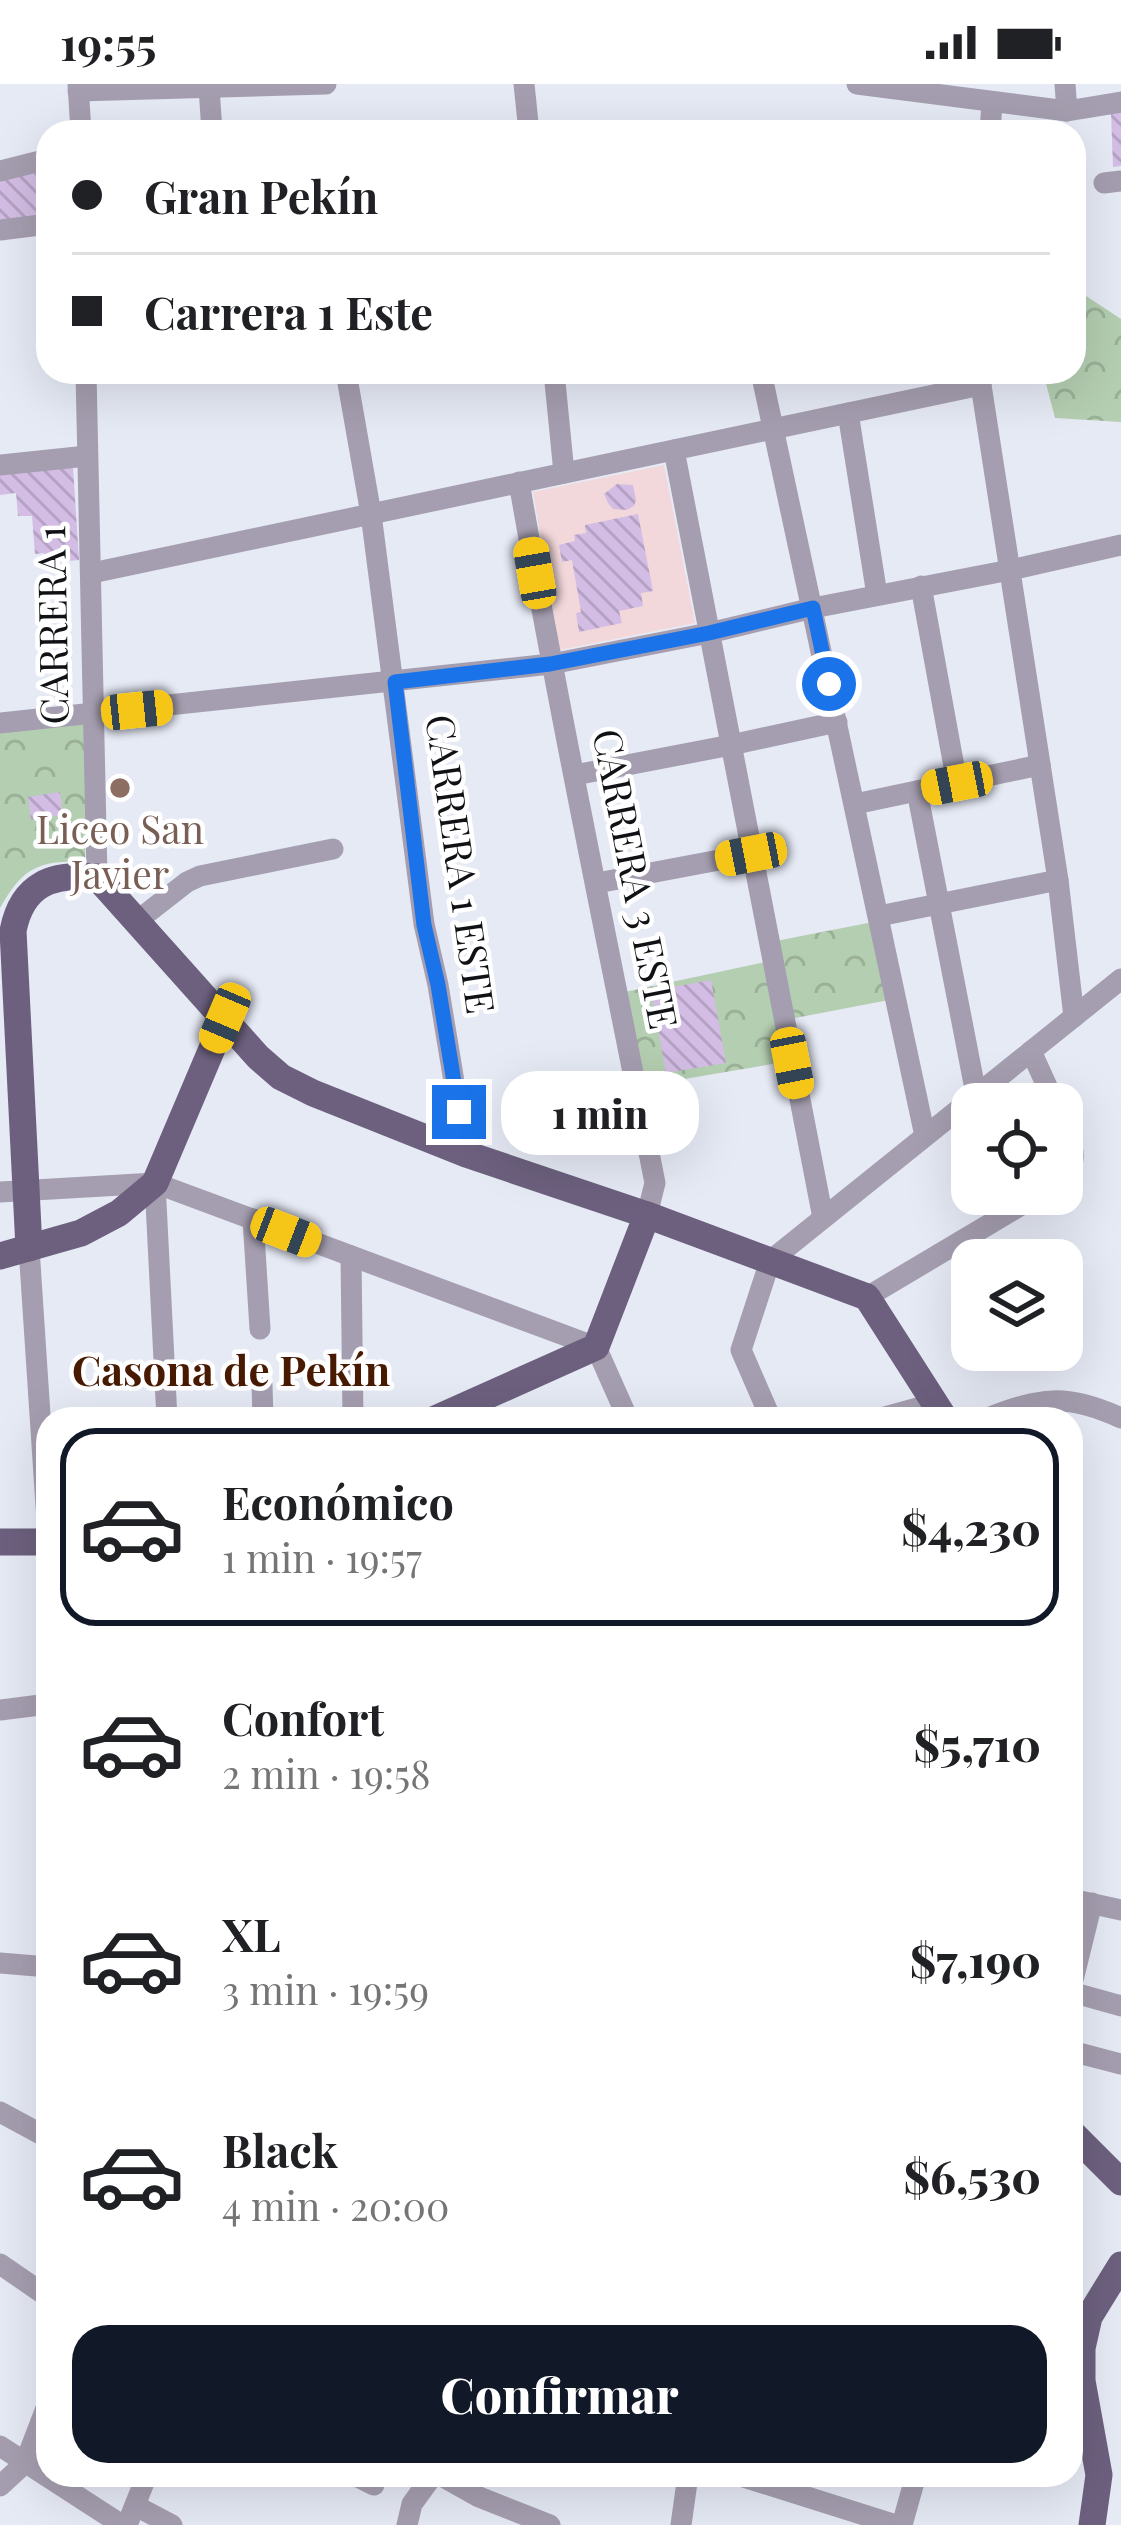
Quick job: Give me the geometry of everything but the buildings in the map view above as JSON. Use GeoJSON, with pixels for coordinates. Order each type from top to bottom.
{"type":"FeatureCollection","features":[{"type":"Feature","properties":{"kind":"main road"},"geometry":{"type":"LineString","coordinates":[[29,1248],[13,1191],[16,914],[38,886],[52,878],[97,877],[258,1058],[281,1077],[466,1154],[867,1297],[937,1407]]}},
{"type":"Feature","properties":{"kind":"main road"},"geometry":{"type":"LineString","coordinates":[[0,1256],[81,1233],[119,1213],[155,1183],[225,1018]]}},
{"type":"Feature","properties":{"kind":"main road","name":"CARRERA 3 ESTE"},"geometry":{"type":"LineString","coordinates":[[596,1347],[647,1215]]}},
{"type":"Feature","properties":{"kind":"main road"},"geometry":{"type":"LineString","coordinates":[[462,1407],[596,1347]]}},
{"type":"Feature","properties":{"kind":"main road"},"geometry":{"type":"LineString","coordinates":[[0,1542],[36,1540]]}},
{"type":"Feature","properties":{"kind":"main road"},"geometry":{"type":"LineString","coordinates":[[1083,2144],[1121,2182]]}},
{"type":"Feature","properties":{"kind":"main road"},"geometry":{"type":"LineString","coordinates":[[1083,2344],[1089,2317],[1121,2265]]}},
{"type":"Feature","properties":{"kind":"main road"},"geometry":{"type":"LineString","coordinates":[[1083,2386],[1099,2474],[1092,2525]]}},
{"type":"Feature","properties":{"kind":"street"},"geometry":{"type":"LineString","coordinates":[[80,120],[78,88],[326,84]]}},
{"type":"Feature","properties":{"kind":"street"},"geometry":{"type":"LineString","coordinates":[[524,84],[528,120]]}},
{"type":"Feature","properties":{"kind":"street"},"geometry":{"type":"LineString","coordinates":[[856,84],[1067,111],[1121,102]]}},
{"type":"Feature","properties":{"kind":"street"},"geometry":{"type":"LineString","coordinates":[[1065,84],[1067,111]]}},
{"type":"Feature","properties":{"kind":"street"},"geometry":{"type":"LineString","coordinates":[[209,87],[211,120]]}},
{"type":"Feature","properties":{"kind":"street"},"geometry":{"type":"LineString","coordinates":[[990,120],[992,103]]}},
{"type":"Feature","properties":{"kind":"street"},"geometry":{"type":"LineString","coordinates":[[0,172],[36,162]]}},
{"type":"Feature","properties":{"kind":"street"},"geometry":{"type":"LineString","coordinates":[[0,230],[36,226]]}},
{"type":"Feature","properties":{"kind":"street","name":"CARRERA 1"},"geometry":{"type":"LineString","coordinates":[[86,384],[97,877]]}},
{"type":"Feature","properties":{"kind":"street","name":"CARRERA 1 ESTE"},"geometry":{"type":"LineString","coordinates":[[348,384],[395,682],[424,925],[466,1154]]}},
{"type":"Feature","properties":{"kind":"street"},"geometry":{"type":"LineString","coordinates":[[555,384],[564,473]]}},
{"type":"Feature","properties":{"kind":"street"},"geometry":{"type":"LineString","coordinates":[[764,384],[925,1136]]}},
{"type":"Feature","properties":{"kind":"street"},"geometry":{"type":"LineString","coordinates":[[92,573],[848,413],[962,384]]}},
{"type":"Feature","properties":{"kind":"street"},"geometry":{"type":"LineString","coordinates":[[983,384],[1058,880],[1073,1017]]}},
{"type":"Feature","properties":{"kind":"street"},"geometry":{"type":"LineString","coordinates":[[848,413],[878,595]]}},
{"type":"Feature","properties":{"kind":"street"},"geometry":{"type":"LineString","coordinates":[[674,450],[823,1218]]}},
{"type":"Feature","properties":{"kind":"street"},"geometry":{"type":"LineString","coordinates":[[0,465],[87,455]]}},
{"type":"Feature","properties":{"kind":"street","name":"CARRERA 3 ESTE"},"geometry":{"type":"LineString","coordinates":[[519,482],[550,664],[655,1184],[647,1215]]}},
{"type":"Feature","properties":{"kind":"street"},"geometry":{"type":"LineString","coordinates":[[0,723],[550,664],[1121,545]]}},
{"type":"Feature","properties":{"kind":"street"},"geometry":{"type":"LineString","coordinates":[[921,586],[957,783]]}},
{"type":"Feature","properties":{"kind":"street"},"geometry":{"type":"LineString","coordinates":[[575,775],[837,722]]}},
{"type":"Feature","properties":{"kind":"street"},"geometry":{"type":"LineString","coordinates":[[855,804],[1040,765]]}},
{"type":"Feature","properties":{"kind":"street"},"geometry":{"type":"LineString","coordinates":[[917,791],[974,1083]]}},
{"type":"Feature","properties":{"kind":"street"},"geometry":{"type":"LineString","coordinates":[[137,921],[200,876],[333,849]]}},
{"type":"Feature","properties":{"kind":"street"},"geometry":{"type":"LineString","coordinates":[[596,884],[751,854]]}},
{"type":"Feature","properties":{"kind":"street"},"geometry":{"type":"LineString","coordinates":[[879,916],[1058,880]]}},
{"type":"Feature","properties":{"kind":"street"},"geometry":{"type":"LineString","coordinates":[[990,1083],[1121,979]]}},
{"type":"Feature","properties":{"kind":"street"},"geometry":{"type":"LineString","coordinates":[[1031,1051],[1045,1083]]}},
{"type":"Feature","properties":{"kind":"street"},"geometry":{"type":"LineString","coordinates":[[766,1407],[741,1350],[770,1261],[951,1115]]}},
{"type":"Feature","properties":{"kind":"street"},"geometry":{"type":"LineString","coordinates":[[155,1183],[166,1407]]}},
{"type":"Feature","properties":{"kind":"street"},"geometry":{"type":"LineString","coordinates":[[13,1191],[155,1183],[596,1347],[623,1407]]}},
{"type":"Feature","properties":{"kind":"street"},"geometry":{"type":"LineString","coordinates":[[867,1297],[1005,1215]]}},
{"type":"Feature","properties":{"kind":"street"},"geometry":{"type":"LineString","coordinates":[[253,1220],[260,1329]]}},
{"type":"Feature","properties":{"kind":"street"},"geometry":{"type":"LineString","coordinates":[[29,1248],[39,1407]]}},
{"type":"Feature","properties":{"kind":"street"},"geometry":{"type":"LineString","coordinates":[[351,1256],[353,1407]]}},
{"type":"Feature","properties":{"kind":"street"},"geometry":{"type":"LineString","coordinates":[[262,1384],[263,1407]]}},
{"type":"Feature","properties":{"kind":"street"},"geometry":{"type":"LineString","coordinates":[[1023,1407],[1061,1398],[1088,1402],[1121,1418]]}},
{"type":"Feature","properties":{"kind":"street"},"geometry":{"type":"LineString","coordinates":[[0,1710],[36,1706]]}},
{"type":"Feature","properties":{"kind":"street"},"geometry":{"type":"LineString","coordinates":[[1083,1901],[1121,1910]]}},
{"type":"Feature","properties":{"kind":"street"},"geometry":{"type":"LineString","coordinates":[[0,1963],[36,1966]]}},
{"type":"Feature","properties":{"kind":"street"},"geometry":{"type":"LineString","coordinates":[[1083,1994],[1121,2006]]}},
{"type":"Feature","properties":{"kind":"street"},"geometry":{"type":"LineString","coordinates":[[1083,2054],[1121,2064]]}},
{"type":"Feature","properties":{"kind":"street"},"geometry":{"type":"LineString","coordinates":[[0,2112],[36,2132]]}},
{"type":"Feature","properties":{"kind":"street"},"geometry":{"type":"LineString","coordinates":[[0,2264],[36,2289]]}},
{"type":"Feature","properties":{"kind":"street"},"geometry":{"type":"LineString","coordinates":[[0,2486],[25,2463],[36,2434]]}},
{"type":"Feature","properties":{"kind":"street"},"geometry":{"type":"LineString","coordinates":[[0,2446],[36,2469]]}},
{"type":"Feature","properties":{"kind":"street"},"geometry":{"type":"LineString","coordinates":[[69,2487],[128,2519],[172,2525]]}},
{"type":"Feature","properties":{"kind":"street"},"geometry":{"type":"LineString","coordinates":[[128,2519],[142,2487]]}},
{"type":"Feature","properties":{"kind":"street"},"geometry":{"type":"LineString","coordinates":[[407,2525],[412,2504],[426,2487]]}},
{"type":"Feature","properties":{"kind":"street"},"geometry":{"type":"LineString","coordinates":[[458,2487],[550,2525]]}},
{"type":"Feature","properties":{"kind":"street"},"geometry":{"type":"LineString","coordinates":[[681,2525],[686,2487]]}},
{"type":"Feature","properties":{"kind":"street"},"geometry":{"type":"LineString","coordinates":[[776,2487],[899,2525],[912,2487]]}},
{"type":"Feature","properties":{"kind":"shaded area"},"geometry":{"type":"Polygon","coordinates":[[[664,465],[695,623],[560,650],[533,492],[664,465]]]}},
{"type":"Feature","properties":{"kind":"green space"},"geometry":{"type":"Polygon","coordinates":[[[1086,296],[1121,319],[1121,422],[1055,418],[1046,384],[1086,384],[1086,296]]]}},
{"type":"Feature","properties":{"kind":"green space"},"geometry":{"type":"Polygon","coordinates":[[[88,724],[85,862],[34,869],[17,883],[0,908],[0,731],[88,724]]]}},
{"type":"Feature","properties":{"kind":"green space"},"geometry":{"type":"Polygon","coordinates":[[[873,922],[889,1000],[790,1019],[776,941],[873,922]]]}},
{"type":"Feature","properties":{"kind":"green space"},"geometry":{"type":"Polygon","coordinates":[[[765,962],[784,1062],[643,1086],[625,992],[765,962]]]}},
{"type":"Feature","properties":{"kind":"place","name":"Liceo San Javier"},"geometry":{"type":"Point","coordinates":[120,788]}},
{"type":"Feature","properties":{"kind":"district","name":"Casona de Pekín"},"geometry":{"type":"Point","coordinates":[231,1371]}},
{"type":"Feature","properties":{"kind":"route"},"geometry":{"type":"LineString","coordinates":[[459,1112],[424,925],[395,682],[550,664],[813,608],[829,684]]}}]}
